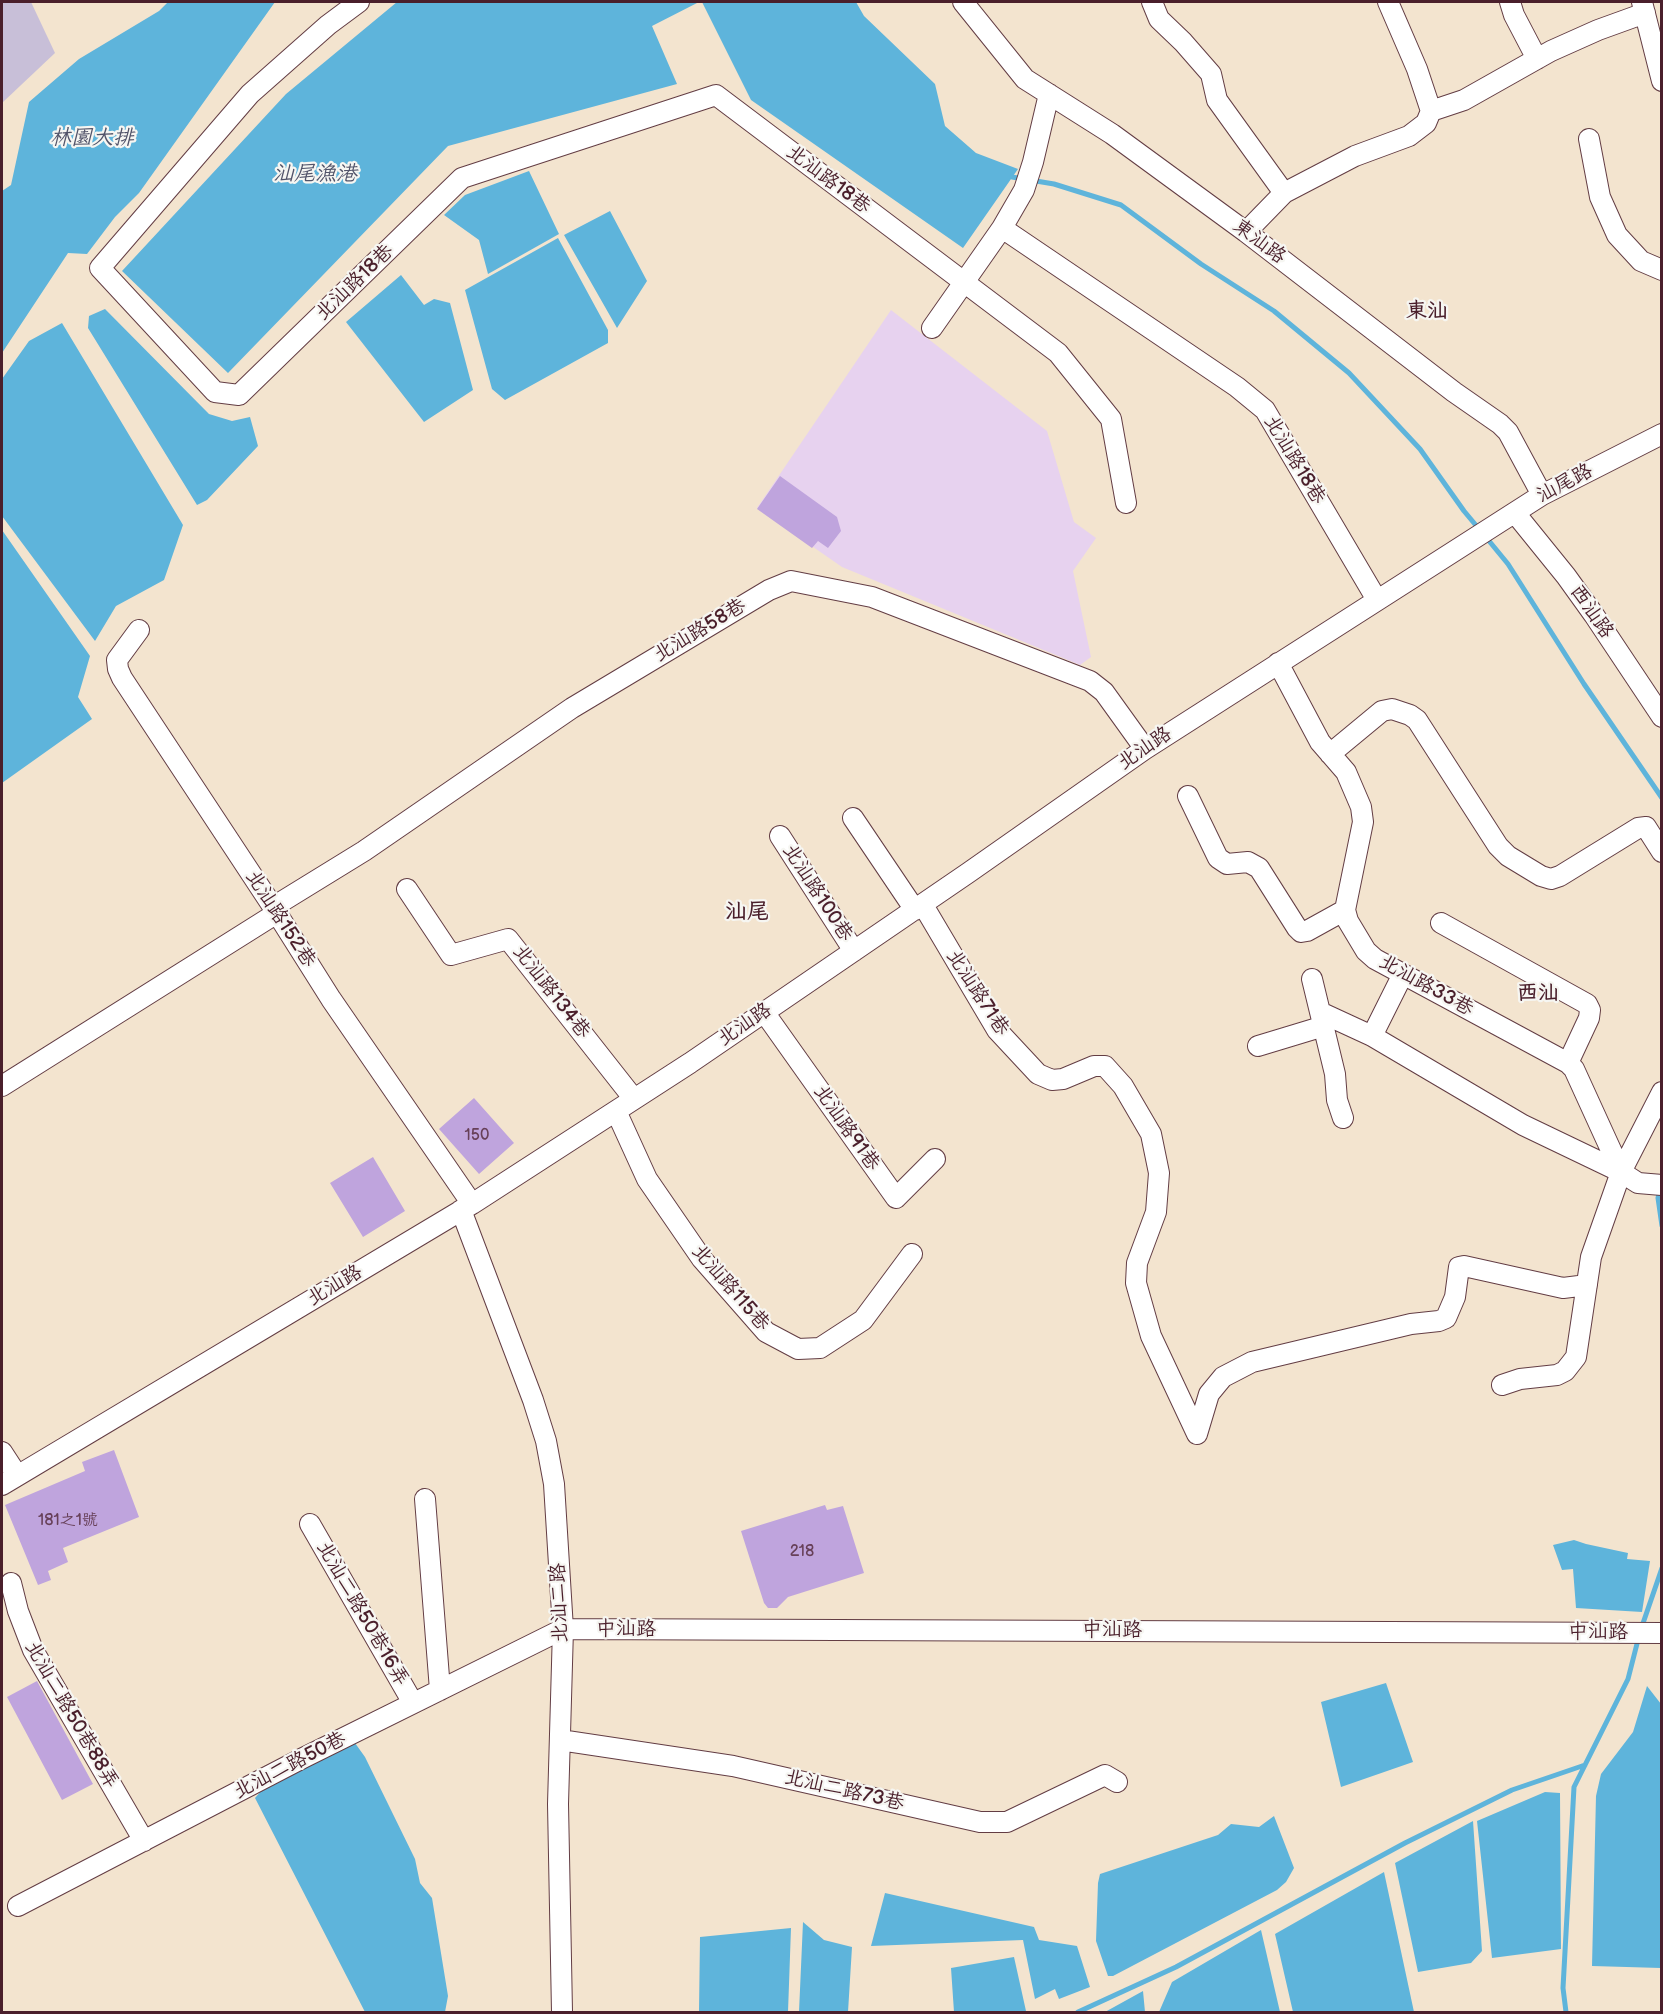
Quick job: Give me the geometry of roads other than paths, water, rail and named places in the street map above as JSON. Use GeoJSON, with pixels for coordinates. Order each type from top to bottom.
{"type":"FeatureCollection","features":[{"type":"Feature","properties":{"kind":"street","name":"北汕路18巷"},"geometry":{"type":"LineString","coordinates":[[359,2],[328,25],[250,94],[100,268],[215,392],[239,395],[462,178],[716,95],[1058,353],[1111,419],[1126,503]]}},
{"type":"Feature","properties":{"kind":"street","name":"東汕路"},"geometry":{"type":"LineString","coordinates":[[963,2],[1025,79],[1112,134],[1246,232],[1454,392],[1500,424],[1508,432],[1542,495]]}},
{"type":"Feature","properties":{"kind":"street"},"geometry":{"type":"LineString","coordinates":[[1152,2],[1159,19],[1211,74],[1217,100],[1284,193]]}},
{"type":"Feature","properties":{"kind":"street"},"geometry":{"type":"LineString","coordinates":[[1246,232],[1284,193],[1355,156],[1409,136],[1426,123],[1431,111],[1417,69],[1388,2]]}},
{"type":"Feature","properties":{"kind":"street"},"geometry":{"type":"LineString","coordinates":[[1510,2],[1514,15],[1537,60]]}},
{"type":"Feature","properties":{"kind":"street"},"geometry":{"type":"LineString","coordinates":[[1431,111],[1464,100],[1551,51],[1643,7],[1662,81]]}},
{"type":"Feature","properties":{"kind":"street"},"geometry":{"type":"LineString","coordinates":[[932,328],[1002,228],[1024,190],[1049,94]]}},
{"type":"Feature","properties":{"kind":"street"},"geometry":{"type":"LineString","coordinates":[[1589,139],[1600,197],[1617,235],[1641,261],[1662,270]]}},
{"type":"Feature","properties":{"kind":"street","name":"北汕路18巷"},"geometry":{"type":"LineString","coordinates":[[1002,228],[1237,387],[1264,410],[1377,600]]}},
{"type":"Feature","properties":{"kind":"street","name":"汕尾路"},"geometry":{"type":"LineString","coordinates":[[1472,539],[1542,495],[1662,434]]}},
{"type":"Feature","properties":{"kind":"street","name":"西汕路"},"geometry":{"type":"LineString","coordinates":[[1508,517],[1566,576],[1662,717]]}},
{"type":"Feature","properties":{"kind":"street","name":"北汕路"},"geometry":{"type":"LineString","coordinates":[[9,1480],[467,1207],[764,1012],[1145,749],[1472,539]]}},
{"type":"Feature","properties":{"kind":"street","name":"北汕路58巷"},"geometry":{"type":"LineString","coordinates":[[4,1078],[275,910],[572,708],[769,590],[791,581],[872,597],[1089,681],[1104,692],[1145,749]]}},
{"type":"Feature","properties":{"kind":"street","name":"北汕路152巷"},"geometry":{"type":"LineString","coordinates":[[139,630],[117,660],[118,669],[467,1207]]}},
{"type":"Feature","properties":{"kind":"street"},"geometry":{"type":"LineString","coordinates":[[1188,796],[1218,858],[1227,864],[1248,862],[1259,868],[1301,932],[1345,910],[1363,822],[1362,807],[1346,772],[1320,742],[1278,663]]}},
{"type":"Feature","properties":{"kind":"street"},"geometry":{"type":"LineString","coordinates":[[1330,754],[1382,711],[1392,709],[1417,720],[1498,846],[1541,876],[1551,879],[1560,876],[1638,828],[1646,827],[1662,852]]}},
{"type":"Feature","properties":{"kind":"street"},"geometry":{"type":"LineString","coordinates":[[853,818],[919,907]]}},
{"type":"Feature","properties":{"kind":"street","name":"北汕路100巷"},"geometry":{"type":"LineString","coordinates":[[780,836],[854,951]]}},
{"type":"Feature","properties":{"kind":"street","name":"北汕路134巷"},"geometry":{"type":"LineString","coordinates":[[407,889],[451,955],[508,939],[634,1099]]}},
{"type":"Feature","properties":{"kind":"street","name":"北汕路71巷"},"geometry":{"type":"LineString","coordinates":[[919,907],[997,1030],[1038,1074],[1052,1080],[1094,1066],[1105,1066],[1123,1086],[1151,1134],[1159,1173],[1156,1212],[1137,1263],[1136,1283],[1151,1336],[1197,1434],[1209,1394],[1224,1377],[1252,1362],[1411,1324],[1446,1318],[1455,1297],[1460,1267],[1563,1288],[1587,1285]]}},
{"type":"Feature","properties":{"kind":"street","name":"北汕路33巷"},"geometry":{"type":"LineString","coordinates":[[1345,910],[1348,921],[1366,951],[1375,959],[1568,1063]]}},
{"type":"Feature","properties":{"kind":"street"},"geometry":{"type":"LineString","coordinates":[[1441,923],[1587,1004],[1590,1010],[1589,1018],[1568,1063],[1574,1069],[1621,1172]]}},
{"type":"Feature","properties":{"kind":"street"},"geometry":{"type":"LineString","coordinates":[[1372,1036],[1403,974]]}},
{"type":"Feature","properties":{"kind":"street"},"geometry":{"type":"LineString","coordinates":[[1312,979],[1335,1074],[1337,1100],[1343,1118]]}},
{"type":"Feature","properties":{"kind":"street","name":"北汕路91巷"},"geometry":{"type":"LineString","coordinates":[[764,1012],[896,1198],[935,1159]]}},
{"type":"Feature","properties":{"kind":"street"},"geometry":{"type":"LineString","coordinates":[[1258,1046],[1322,1019],[1372,1036],[1523,1125],[1621,1172],[1638,1183],[1662,1185]]}},
{"type":"Feature","properties":{"kind":"street"},"geometry":{"type":"LineString","coordinates":[[1502,1385],[1520,1379],[1557,1375],[1565,1371],[1576,1357],[1591,1257],[1621,1172],[1662,1092]]}},
{"type":"Feature","properties":{"kind":"street","name":"北汕路115巷"},"geometry":{"type":"LineString","coordinates":[[616,1111],[647,1179],[702,1259],[766,1332],[798,1349],[820,1348],[863,1320],[912,1254]]}},
{"type":"Feature","properties":{"kind":"street","name":"北汕二路"},"geometry":{"type":"LineString","coordinates":[[467,1207],[546,1441],[554,1484],[562,1629],[558,1804],[562,2013]]}},
{"type":"Feature","properties":{"kind":"street"},"geometry":{"type":"LineString","coordinates":[[2,1452],[9,1480]]}},
{"type":"Feature","properties":{"kind":"street"},"geometry":{"type":"LineString","coordinates":[[425,1499],[440,1690]]}},
{"type":"Feature","properties":{"kind":"street","name":"北汕二路50巷16弄"},"geometry":{"type":"LineString","coordinates":[[310,1524],[413,1703]]}},
{"type":"Feature","properties":{"kind":"street","name":"北汕二路50巷88弄"},"geometry":{"type":"LineString","coordinates":[[11,1583],[18,1611],[33,1650],[144,1841]]}},
{"type":"Feature","properties":{"kind":"street","name":"中汕路"},"geometry":{"type":"LineString","coordinates":[[562,1629],[1647,1633]]}},
{"type":"Feature","properties":{"kind":"street","name":"北汕二路50巷"},"geometry":{"type":"LineString","coordinates":[[18,1906],[562,1629]]}},
{"type":"Feature","properties":{"kind":"street","name":"北汕二路73巷"},"geometry":{"type":"LineString","coordinates":[[560,1740],[733,1766],[980,1822],[1007,1822],[1105,1775],[1118,1782]]}},
{"type":"Feature","properties":{"kind":"water","name":"林園大排"},"geometry":{"type":"Polygon","coordinates":[[[168,2],[275,2],[139,193],[115,217],[87,254],[68,253],[2,353],[2,191],[11,185],[29,102],[79,59],[159,11],[168,2]]]}},
{"type":"Feature","properties":{"kind":"water","name":"汕尾漁港"},"geometry":{"type":"Polygon","coordinates":[[[397,2],[699,2],[652,26],[677,84],[448,146],[228,373],[122,271],[286,94],[397,2]]]}},
{"type":"Feature","properties":{"kind":"water"},"geometry":{"type":"Polygon","coordinates":[[[702,2],[856,2],[864,16],[935,84],[945,126],[976,153],[1018,169],[963,248],[751,100],[702,2]]]}},
{"type":"Feature","properties":{"kind":"water"},"geometry":{"type":"Polygon","coordinates":[[[529,171],[559,234],[488,274],[479,240],[444,215],[465,195],[529,171]]]}},
{"type":"Feature","properties":{"kind":"water"},"geometry":{"type":"Polygon","coordinates":[[[610,211],[647,281],[617,328],[564,235],[610,211]]]}},
{"type":"Feature","properties":{"kind":"water"},"geometry":{"type":"Polygon","coordinates":[[[558,238],[608,330],[608,343],[505,400],[492,389],[465,290],[558,238]]]}},
{"type":"Feature","properties":{"kind":"water"},"geometry":{"type":"Polygon","coordinates":[[[401,275],[424,305],[434,299],[450,303],[473,390],[424,422],[346,322],[401,275]]]}},
{"type":"Feature","properties":{"kind":"water"},"geometry":{"type":"Polygon","coordinates":[[[105,309],[209,414],[232,421],[250,417],[258,446],[207,500],[197,505],[88,328],[89,316],[105,309]]]}},
{"type":"Feature","properties":{"kind":"water"},"geometry":{"type":"Polygon","coordinates":[[[62,323],[183,525],[164,580],[116,606],[95,641],[2,516],[2,379],[29,341],[62,323]]]}},
{"type":"Feature","properties":{"kind":"water"},"geometry":{"type":"Polygon","coordinates":[[[2,530],[90,656],[78,697],[92,719],[2,783],[2,530]]]}},
{"type":"Feature","properties":{"kind":"water"},"geometry":{"type":"Polygon","coordinates":[[[1574,1540],[1628,1553],[1627,1559],[1650,1561],[1642,1612],[1576,1608],[1573,1569],[1562,1570],[1553,1545],[1574,1540]]]}},
{"type":"Feature","properties":{"kind":"water"},"geometry":{"type":"Polygon","coordinates":[[[1386,1683],[1413,1762],[1341,1787],[1321,1702],[1386,1683]]]}},
{"type":"Feature","properties":{"kind":"water"},"geometry":{"type":"Polygon","coordinates":[[[1647,1686],[1661,1704],[1661,1968],[1592,1966],[1596,1796],[1601,1774],[1633,1732],[1647,1686]]]}},
{"type":"Feature","properties":{"kind":"water"},"geometry":{"type":"Polygon","coordinates":[[[355,1743],[365,1757],[415,1859],[420,1883],[432,1898],[448,1996],[445,2012],[365,2012],[255,1798],[262,1790],[355,1743]]]}},
{"type":"Feature","properties":{"kind":"water"},"geometry":{"type":"Polygon","coordinates":[[[1545,1792],[1560,1793],[1561,1949],[1492,1958],[1477,1821],[1545,1792]]]}},
{"type":"Feature","properties":{"kind":"water"},"geometry":{"type":"Polygon","coordinates":[[[1274,1816],[1294,1868],[1286,1882],[1277,1890],[1113,1976],[1108,1976],[1096,1941],[1100,1874],[1218,1835],[1231,1824],[1259,1827],[1274,1816]]]}},
{"type":"Feature","properties":{"kind":"water"},"geometry":{"type":"Polygon","coordinates":[[[1473,1821],[1482,1951],[1471,1963],[1418,1972],[1395,1863],[1473,1821]]]}},
{"type":"Feature","properties":{"kind":"water"},"geometry":{"type":"Polygon","coordinates":[[[1384,1872],[1414,2012],[1293,2012],[1275,1934],[1384,1872]]]}},
{"type":"Feature","properties":{"kind":"water"},"geometry":{"type":"Polygon","coordinates":[[[885,1893],[1034,1927],[1039,1940],[1077,1946],[1090,1987],[1059,1999],[1055,1989],[1035,1999],[1023,1940],[871,1946],[885,1893]]]}},
{"type":"Feature","properties":{"kind":"water"},"geometry":{"type":"Polygon","coordinates":[[[803,1922],[824,1940],[852,1947],[848,2012],[799,2012],[803,1922]]]}},
{"type":"Feature","properties":{"kind":"water"},"geometry":{"type":"Polygon","coordinates":[[[791,1928],[788,2012],[699,2012],[700,1937],[791,1928]]]}},
{"type":"Feature","properties":{"kind":"water"},"geometry":{"type":"Polygon","coordinates":[[[1261,1930],[1280,2012],[1159,2012],[1172,1982],[1261,1930]]]}},
{"type":"Feature","properties":{"kind":"water"},"geometry":{"type":"Polygon","coordinates":[[[1014,1957],[1026,2011],[954,2012],[951,1968],[1014,1957]]]}},
{"type":"Feature","properties":{"kind":"water"},"geometry":{"type":"Polygon","coordinates":[[[1143,1991],[1145,2012],[1105,2012],[1143,1991]]]}},
{"type":"Feature","properties":{"kind":"waterway"},"geometry":{"type":"LineString","coordinates":[[1012,177],[1054,184],[1121,205],[1201,264],[1274,311],[1349,373],[1420,449],[1479,529]]}},
{"type":"Feature","properties":{"kind":"waterway"},"geometry":{"type":"LineString","coordinates":[[1485,536],[1508,564],[1584,684],[1662,798]]}},
{"type":"Feature","properties":{"kind":"waterway"},"geometry":{"type":"LineString","coordinates":[[1660,1189],[1658,1198],[1662,1226]]}},
{"type":"Feature","properties":{"kind":"waterway"},"geometry":{"type":"LineString","coordinates":[[1566,2012],[1563,1988],[1574,1787],[1628,1679],[1640,1632],[1662,1568]]}},
{"type":"Feature","properties":{"kind":"waterway"},"geometry":{"type":"LineString","coordinates":[[1078,2012],[1176,1967],[1405,1843],[1512,1790],[1585,1765]]}},
{"type":"Feature","properties":{"kind":"district","name":"東汕"},"geometry":{"type":"Point","coordinates":[1427,312]}},
{"type":"Feature","properties":{"kind":"district","name":"汕尾"},"geometry":{"type":"Point","coordinates":[747,912]}},
{"type":"Feature","properties":{"kind":"district","name":"西汕"},"geometry":{"type":"Point","coordinates":[1538,994]}}]}
